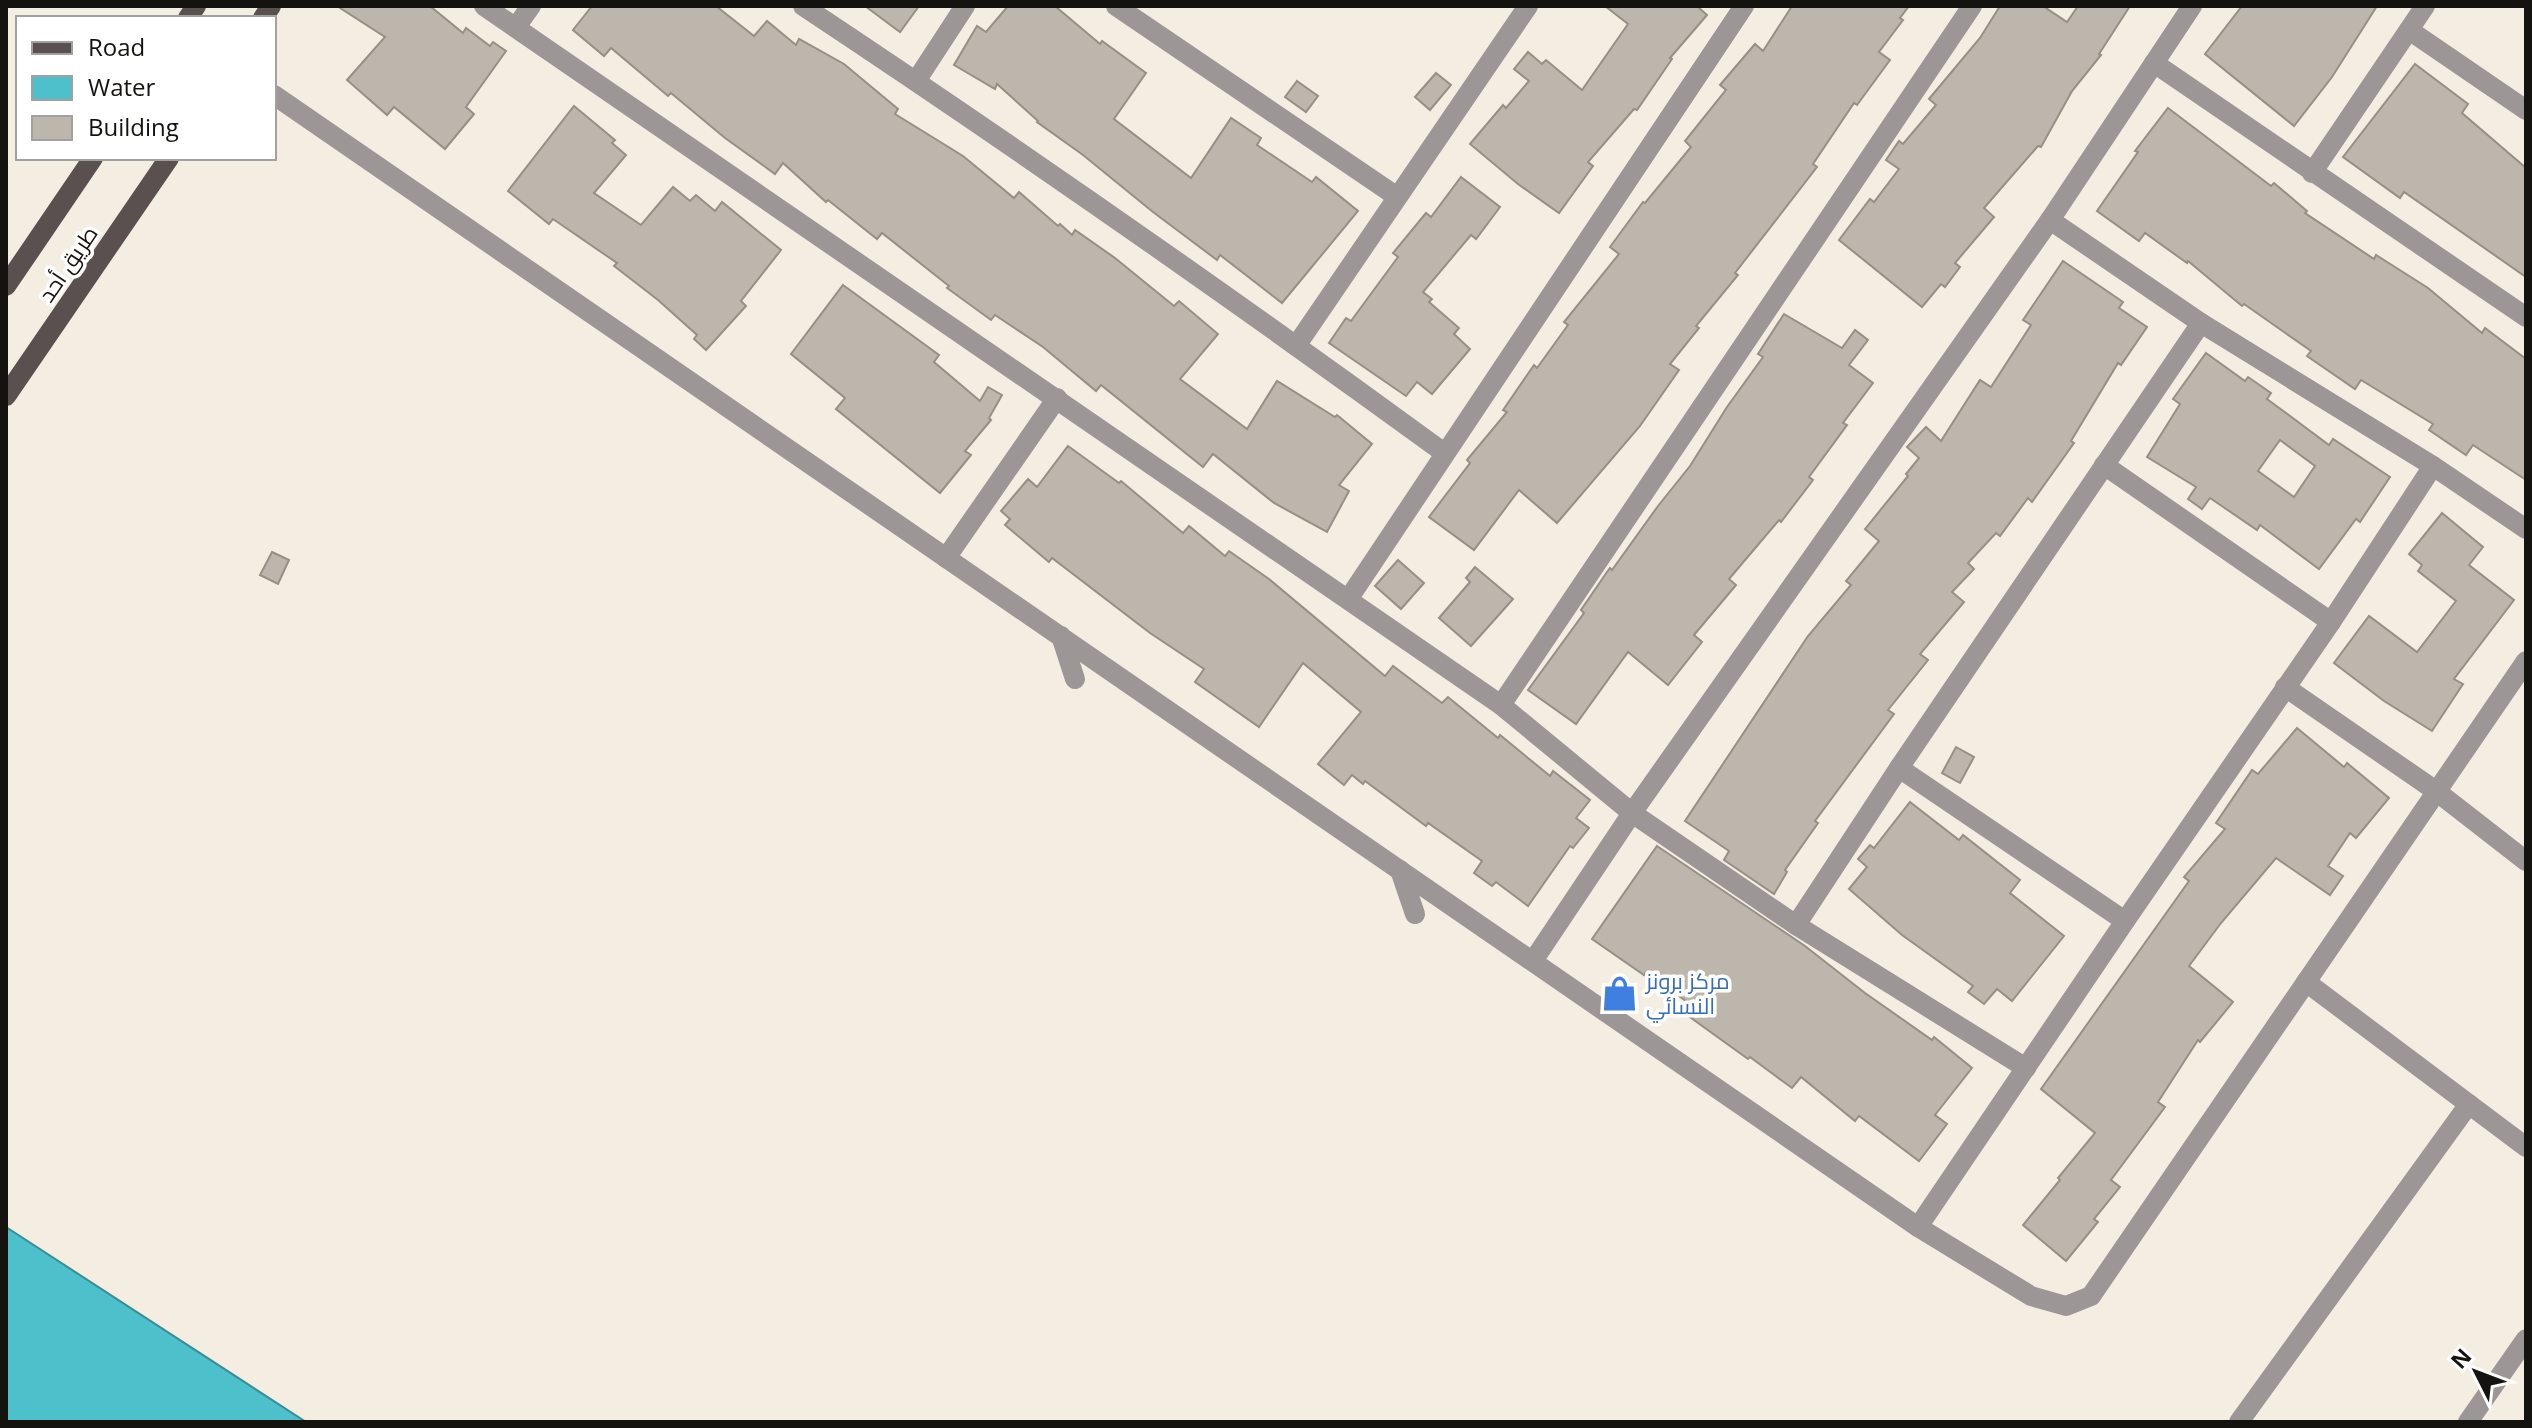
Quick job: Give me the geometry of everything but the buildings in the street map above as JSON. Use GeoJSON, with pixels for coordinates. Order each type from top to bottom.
{"type":"FeatureCollection","features":[{"type":"Feature","properties":{"kind":"main road","name":"طريق أحد"},"geometry":{"type":"LineString","coordinates":[[6,286],[92,160]]}},
{"type":"Feature","properties":{"kind":"main road","name":"طريق أحد"},"geometry":{"type":"LineString","coordinates":[[6,396],[168,160]]}},
{"type":"Feature","properties":{"kind":"street"},"geometry":{"type":"LineString","coordinates":[[484,6],[1349,598],[1501,705],[1632,813],[1796,925],[2026,1068]]}},
{"type":"Feature","properties":{"kind":"street"},"geometry":{"type":"LineString","coordinates":[[516,27],[531,6]]}},
{"type":"Feature","properties":{"kind":"street"},"geometry":{"type":"LineString","coordinates":[[803,6],[916,81],[1443,452]]}},
{"type":"Feature","properties":{"kind":"street"},"geometry":{"type":"LineString","coordinates":[[916,81],[965,6]]}},
{"type":"Feature","properties":{"kind":"street"},"geometry":{"type":"LineString","coordinates":[[1116,6],[1396,196]]}},
{"type":"Feature","properties":{"kind":"street"},"geometry":{"type":"LineString","coordinates":[[1296,346],[1528,6]]}},
{"type":"Feature","properties":{"kind":"street"},"geometry":{"type":"LineString","coordinates":[[1349,598],[1443,452],[1744,6]]}},
{"type":"Feature","properties":{"kind":"street"},"geometry":{"type":"LineString","coordinates":[[1501,705],[1972,6]]}},
{"type":"Feature","properties":{"kind":"street"},"geometry":{"type":"LineString","coordinates":[[1533,961],[1632,813],[2050,220],[2192,6]]}},
{"type":"Feature","properties":{"kind":"street"},"geometry":{"type":"LineString","coordinates":[[2312,173],[2425,6]]}},
{"type":"Feature","properties":{"kind":"street"},"geometry":{"type":"LineString","coordinates":[[2409,30],[2526,110]]}},
{"type":"Feature","properties":{"kind":"street"},"geometry":{"type":"LineString","coordinates":[[2154,63],[2526,317]]}},
{"type":"Feature","properties":{"kind":"street"},"geometry":{"type":"LineString","coordinates":[[276,96],[1918,1227],[2031,1296],[2066,1306],[2091,1296],[2526,661]]}},
{"type":"Feature","properties":{"kind":"street"},"geometry":{"type":"LineString","coordinates":[[2050,220],[2201,323],[2433,466],[2526,529]]}},
{"type":"Feature","properties":{"kind":"street"},"geometry":{"type":"LineString","coordinates":[[1796,925],[2201,323]]}},
{"type":"Feature","properties":{"kind":"street"},"geometry":{"type":"LineString","coordinates":[[946,558],[1057,398]]}},
{"type":"Feature","properties":{"kind":"street"},"geometry":{"type":"LineString","coordinates":[[2104,465],[2331,622]]}},
{"type":"Feature","properties":{"kind":"street"},"geometry":{"type":"LineString","coordinates":[[1918,1227],[2331,622],[2433,466]]}},
{"type":"Feature","properties":{"kind":"street"},"geometry":{"type":"LineString","coordinates":[[1061,636],[1075,679]]}},
{"type":"Feature","properties":{"kind":"street"},"geometry":{"type":"LineString","coordinates":[[2285,687],[2436,791],[2526,861]]}},
{"type":"Feature","properties":{"kind":"street"},"geometry":{"type":"LineString","coordinates":[[1899,768],[2125,921]]}},
{"type":"Feature","properties":{"kind":"street"},"geometry":{"type":"LineString","coordinates":[[1400,870],[1415,914]]}},
{"type":"Feature","properties":{"kind":"street"},"geometry":{"type":"LineString","coordinates":[[2306,982],[2526,1147]]}},
{"type":"Feature","properties":{"kind":"street"},"geometry":{"type":"LineString","coordinates":[[2239,1422],[2469,1104]]}},
{"type":"Feature","properties":{"kind":"street"},"geometry":{"type":"LineString","coordinates":[[2468,1422],[2524,1347]]}},
{"type":"Feature","properties":{"kind":"water"},"geometry":{"type":"Polygon","coordinates":[[[6,1227],[306,1422],[6,1422],[6,1227]]]}},
{"type":"Feature","properties":{"kind":"place","name":"مركز برونز النسائي"},"geometry":{"type":"Point","coordinates":[1620,994]}}]}
